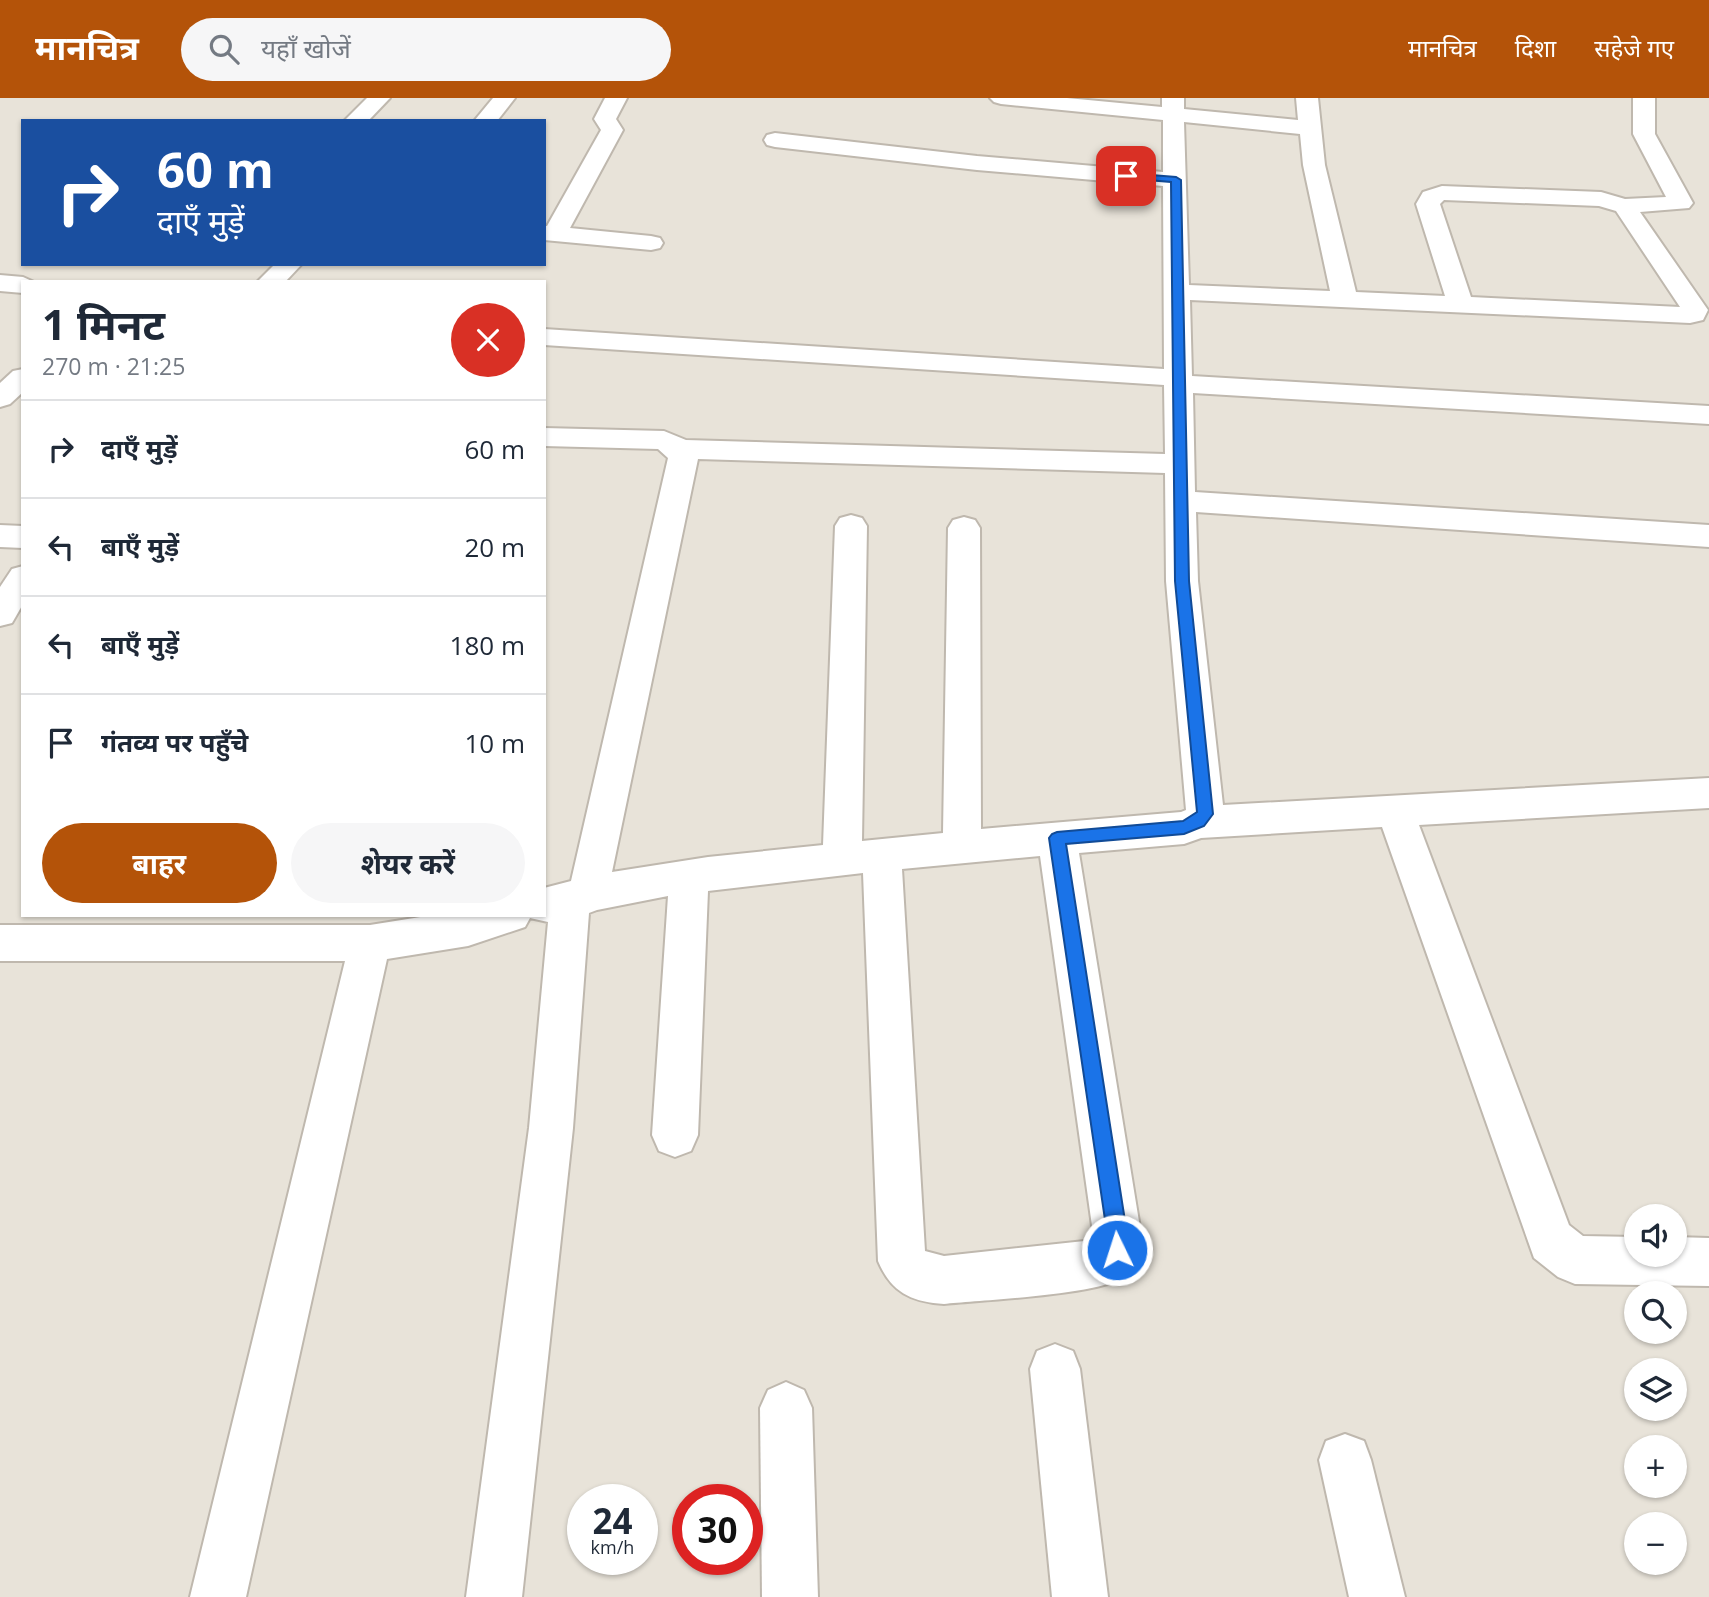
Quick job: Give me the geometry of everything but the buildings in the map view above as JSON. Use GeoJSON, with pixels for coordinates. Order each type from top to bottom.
{"type":"FeatureCollection","features":[{"type":"Feature","properties":{"kind":"street"},"geometry":{"type":"LineString","coordinates":[[357,119],[379,98]]}},
{"type":"Feature","properties":{"kind":"street"},"geometry":{"type":"LineString","coordinates":[[487,119],[504,98]]}},
{"type":"Feature","properties":{"kind":"street"},"geometry":{"type":"LineString","coordinates":[[616,98],[605,119],[612,130],[550,233],[651,243]]}},
{"type":"Feature","properties":{"kind":"street"},"geometry":{"type":"LineString","coordinates":[[1001,98],[1173,106],[1310,128]]}},
{"type":"Feature","properties":{"kind":"street"},"geometry":{"type":"LineString","coordinates":[[1307,98],[1314,165],[1345,299]]}},
{"type":"Feature","properties":{"kind":"street"},"geometry":{"type":"LineString","coordinates":[[1461,305],[1428,204],[1431,197],[1443,193],[1601,199],[1624,206],[1681,203],[1644,134],[1644,98]]}},
{"type":"Feature","properties":{"kind":"street"},"geometry":{"type":"LineString","coordinates":[[1173,106],[1182,581],[1205,814],[1198,822]]}},
{"type":"Feature","properties":{"kind":"street"},"geometry":{"type":"LineString","coordinates":[[775,141],[977,163],[1176,180]]}},
{"type":"Feature","properties":{"kind":"street"},"geometry":{"type":"LineString","coordinates":[[1178,292],[1694,314],[1695,310],[1624,206]]}},
{"type":"Feature","properties":{"kind":"street"},"geometry":{"type":"LineString","coordinates":[[272,280],[288,266]]}},
{"type":"Feature","properties":{"kind":"street"},"geometry":{"type":"LineString","coordinates":[[0,283],[21,285]]}},
{"type":"Feature","properties":{"kind":"street"},"geometry":{"type":"LineString","coordinates":[[546,337],[1709,415]]}},
{"type":"Feature","properties":{"kind":"street"},"geometry":{"type":"LineString","coordinates":[[0,398],[21,378]]}},
{"type":"Feature","properties":{"kind":"street"},"geometry":{"type":"LineString","coordinates":[[546,437],[664,440],[680,449],[1181,464]]}},
{"type":"Feature","properties":{"kind":"street"},"geometry":{"type":"LineString","coordinates":[[494,1597],[551,1128],[567,900],[683,458],[680,449]]}},
{"type":"Feature","properties":{"kind":"street"},"geometry":{"type":"LineString","coordinates":[[1181,501],[1709,536]]}},
{"type":"Feature","properties":{"kind":"street"},"geometry":{"type":"LineString","coordinates":[[851,526],[862,857],[902,1261],[920,1279],[944,1280],[1103,1263],[1112,1258],[1117,1250],[1118,1240],[1057,838]]}},
{"type":"Feature","properties":{"kind":"street"},"geometry":{"type":"LineString","coordinates":[[962,846],[964,528]]}},
{"type":"Feature","properties":{"kind":"street"},"geometry":{"type":"LineString","coordinates":[[0,536],[21,537]]}},
{"type":"Feature","properties":{"kind":"street"},"geometry":{"type":"LineString","coordinates":[[0,614],[21,581]]}},
{"type":"Feature","properties":{"kind":"street"},"geometry":{"type":"LineString","coordinates":[[567,900],[689,877],[962,846],[1184,828],[1198,822],[1709,793]]}},
{"type":"Feature","properties":{"kind":"street"},"geometry":{"type":"LineString","coordinates":[[1395,811],[1551,1241],[1575,1260],[1709,1262]]}},
{"type":"Feature","properties":{"kind":"street"},"geometry":{"type":"LineString","coordinates":[[675,1135],[689,877]]}},
{"type":"Feature","properties":{"kind":"street"},"geometry":{"type":"LineString","coordinates":[[0,943],[370,943],[468,928],[504,917]]}},
{"type":"Feature","properties":{"kind":"street"},"geometry":{"type":"LineString","coordinates":[[218,1597],[370,943]]}},
{"type":"Feature","properties":{"kind":"street"},"geometry":{"type":"LineString","coordinates":[[1055,1368],[1080,1597]]}},
{"type":"Feature","properties":{"kind":"street"},"geometry":{"type":"LineString","coordinates":[[786,1408],[790,1597]]}},
{"type":"Feature","properties":{"kind":"street"},"geometry":{"type":"LineString","coordinates":[[1345,1460],[1377,1597]]}},
{"type":"Feature","properties":{"kind":"shaded area"},"geometry":{"type":"Polygon","coordinates":[[[0,98],[1709,98],[1709,1597],[0,1597],[0,98]]]}},
{"type":"Feature","properties":{"kind":"route"},"geometry":{"type":"LineString","coordinates":[[1117,1250],[1118,1240],[1057,838],[1184,828],[1198,822],[1205,814],[1182,581],[1176,180],[1126,176]]}}]}
